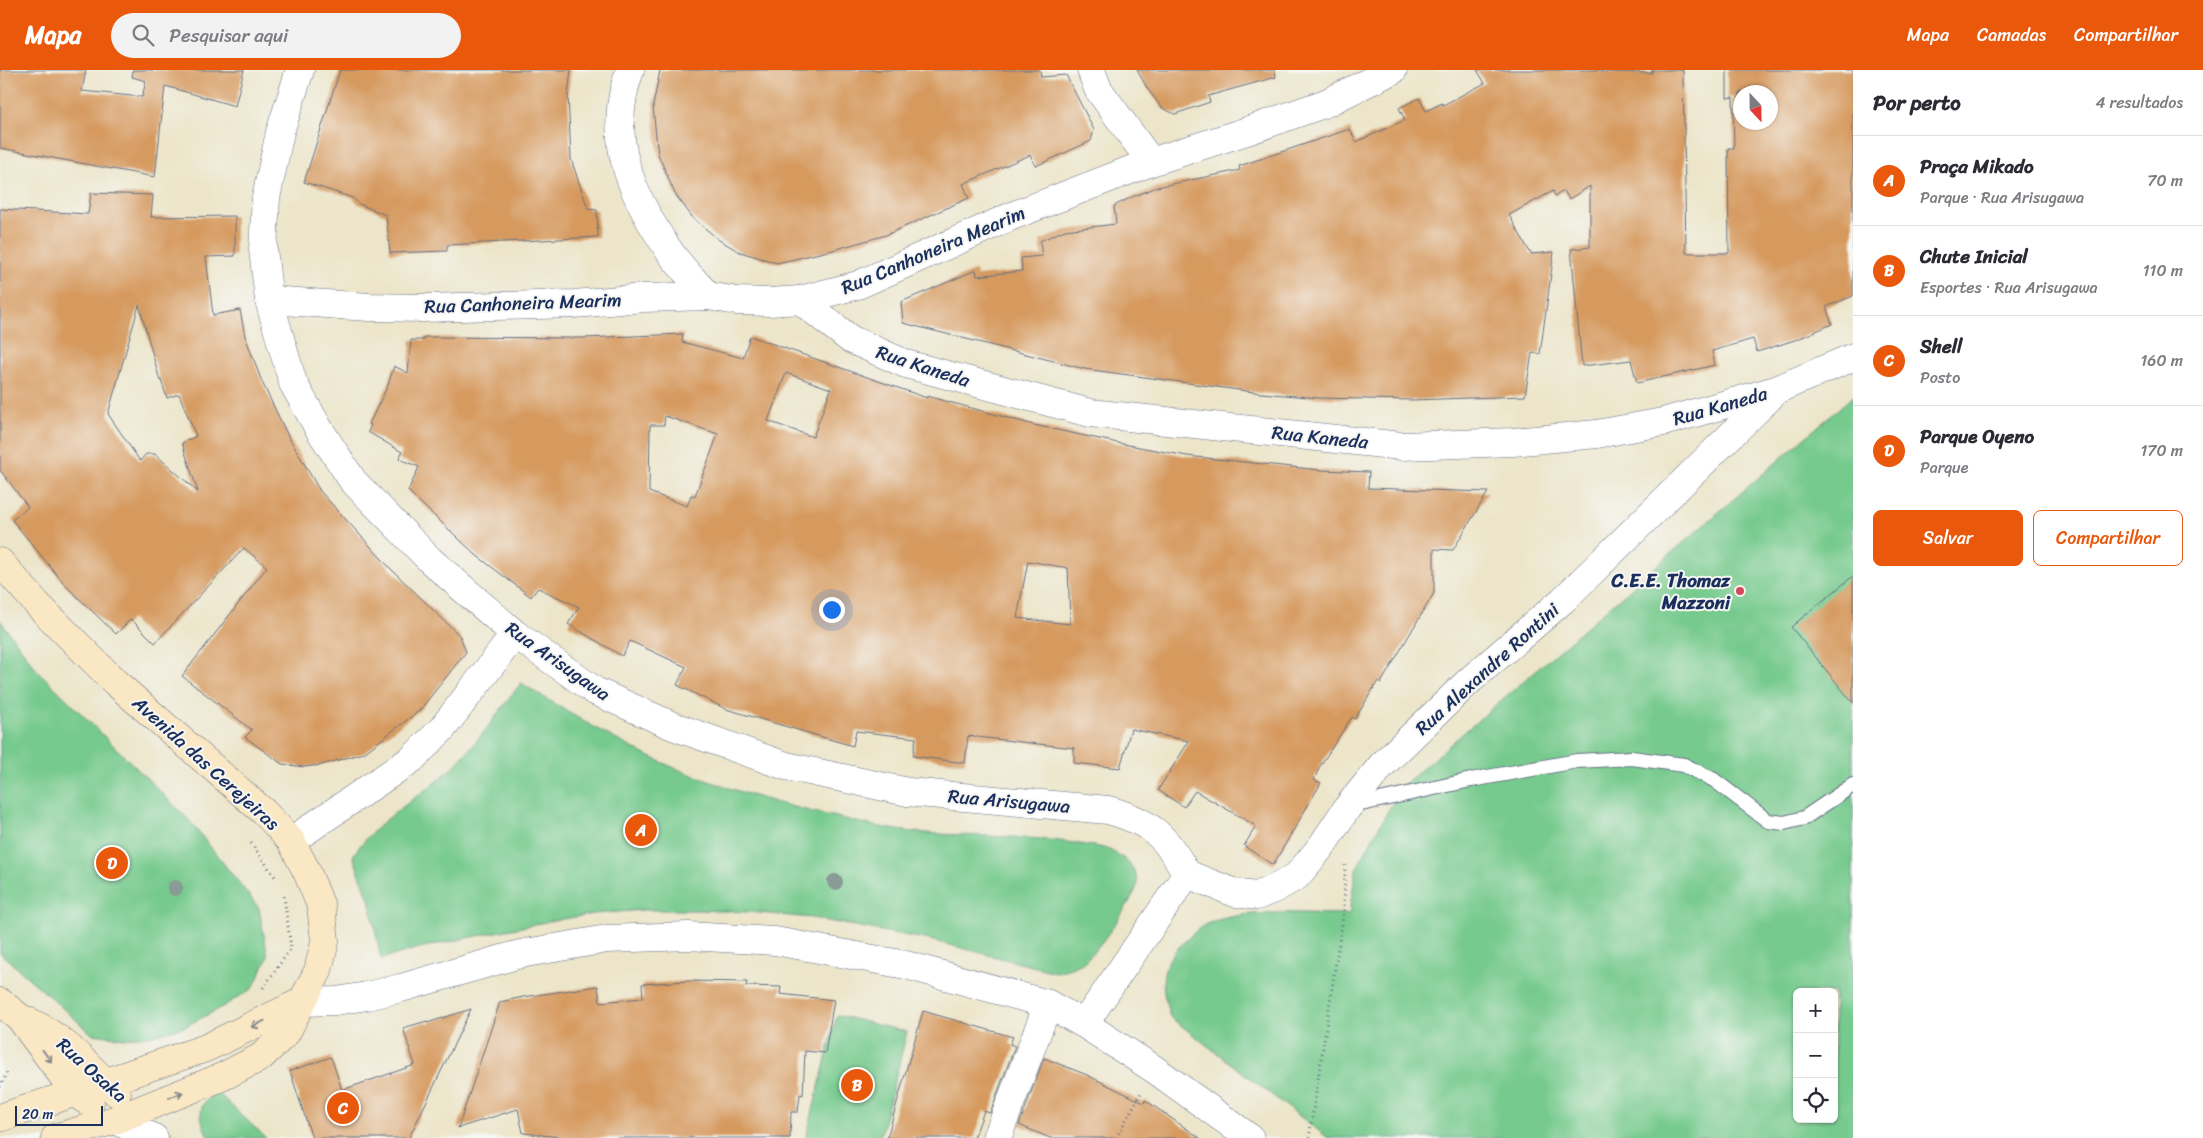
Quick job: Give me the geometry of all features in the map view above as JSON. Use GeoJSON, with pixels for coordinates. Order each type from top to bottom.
{"type":"FeatureCollection","features":[{"type":"Feature","properties":{"kind":"main road","name":"Avenida das Cerejeiras"},"geometry":{"type":"LineString","coordinates":[[0,562],[38,606],[116,683],[265,813],[292,841],[321,906],[325,941],[318,971],[286,1033],[261,1057],[224,1076],[126,1115],[56,1138]]}},
{"type":"Feature","properties":{"kind":"main road"},"geometry":{"type":"LineString","coordinates":[[0,1118],[76,1094],[206,1048],[301,1002]]}},
{"type":"Feature","properties":{"kind":"main road","name":"Rua Osaka"},"geometry":{"type":"LineString","coordinates":[[9,1010],[65,1042],[106,1083],[126,1115]]}},
{"type":"Feature","properties":{"kind":"main road","name":"Rua Osaka"},"geometry":{"type":"LineString","coordinates":[[9,1010],[76,1094],[126,1115]]}},
{"type":"Feature","properties":{"kind":"street","name":"Rua Arisugawa"},"geometry":{"type":"LineString","coordinates":[[300,70],[280,132],[266,198],[263,250],[269,300],[294,383],[319,429],[353,481],[430,560],[515,634],[595,692],[673,726],[786,766],[908,792],[1108,810],[1134,818],[1155,830],[1173,850],[1187,874]]}},
{"type":"Feature","properties":{"kind":"street"},"geometry":{"type":"LineString","coordinates":[[630,70],[626,82],[619,127],[624,163],[642,206],[667,248],[708,296]]}},
{"type":"Feature","properties":{"kind":"street"},"geometry":{"type":"LineString","coordinates":[[1091,70],[1098,89],[1151,162]]}},
{"type":"Feature","properties":{"kind":"street","name":"Rua Canhoneira Mearim"},"geometry":{"type":"LineString","coordinates":[[269,300],[369,307],[424,308],[574,304],[642,298],[708,296],[737,301],[770,302],[800,300],[858,285],[1012,216],[1151,162],[1247,132],[1326,103],[1393,70]]}},
{"type":"Feature","properties":{"kind":"street","name":"Rua Kaneda"},"geometry":{"type":"LineString","coordinates":[[800,300],[850,339],[906,364],[1090,413],[1402,446],[1514,442],[1597,434],[1663,422],[1776,390],[1853,357]]}},
{"type":"Feature","properties":{"kind":"street","name":"Rua Alexandre Rontini"},"geometry":{"type":"LineString","coordinates":[[1187,874],[1235,893],[1257,896],[1297,876],[1322,848],[1344,812],[1382,765],[1468,681],[1563,600],[1776,390]]}},
{"type":"Feature","properties":{"kind":"street"},"geometry":{"type":"LineString","coordinates":[[292,841],[412,759],[442,729],[515,634]]}},
{"type":"Feature","properties":{"kind":"street"},"geometry":{"type":"LineString","coordinates":[[1084,1024],[1187,874]]}},
{"type":"Feature","properties":{"kind":"street"},"geometry":{"type":"LineString","coordinates":[[301,1002],[336,1001],[367,996],[520,954],[606,939],[688,936],[775,941],[906,965],[1048,1004],[1084,1024],[1154,1069],[1250,1138]]}},
{"type":"Feature","properties":{"kind":"street"},"geometry":{"type":"LineString","coordinates":[[997,1138],[1048,1004]]}},
{"type":"Feature","properties":{"kind":"street"},"geometry":{"type":"LineString","coordinates":[[126,1115],[154,1138]]}},
{"type":"Feature","properties":{"kind":"lane"},"geometry":{"type":"LineString","coordinates":[[1344,812],[1471,780],[1576,761],[1632,758],[1684,765],[1714,780],[1768,821],[1784,823],[1804,818],[1853,784]]}},
{"type":"Feature","properties":{"kind":"path"},"geometry":{"type":"LineString","coordinates":[[1309,1138],[1344,910],[1346,819],[1344,812]]}},
{"type":"Feature","properties":{"kind":"path"},"geometry":{"type":"LineString","coordinates":[[250,842],[278,881]]}},
{"type":"Feature","properties":{"kind":"path"},"geometry":{"type":"LineString","coordinates":[[263,988],[291,948],[283,888]]}},
{"type":"Feature","properties":{"kind":"path"},"geometry":{"type":"LineString","coordinates":[[1116,1138],[1154,1069]]}},
{"type":"Feature","properties":{"kind":"path"},"geometry":{"type":"LineString","coordinates":[[0,1087],[8,1070]]}},
{"type":"Feature","properties":{"kind":"green space","name":"C.E.E. Thomaz Mazzoni"},"geometry":{"type":"Polygon","coordinates":[[[1853,396],[1853,1138],[1328,1138],[1170,1017],[1163,985],[1166,967],[1176,950],[1202,926],[1209,923],[1241,915],[1349,914],[1356,869],[1401,787],[1853,396]]]}},
{"type":"Feature","properties":{"kind":"green space"},"geometry":{"type":"Polygon","coordinates":[[[0,620],[36,669],[188,819],[259,908],[268,957],[253,988],[219,1009],[184,1027],[149,1036],[124,1038],[92,1034],[0,953],[0,620]]]}},
{"type":"Feature","properties":{"kind":"green space"},"geometry":{"type":"Polygon","coordinates":[[[521,683],[632,748],[670,766],[731,789],[794,807],[891,829],[925,833],[1041,839],[1102,848],[1115,853],[1129,864],[1136,874],[1137,886],[1128,904],[1096,950],[1082,963],[1066,970],[1055,972],[930,940],[812,918],[749,912],[698,910],[643,910],[593,914],[423,947],[381,959],[369,899],[353,856],[386,820],[453,767],[521,683]]]}},
{"type":"Feature","properties":{"kind":"green space"},"geometry":{"type":"Polygon","coordinates":[[[837,1015],[907,1032],[880,1138],[806,1138],[837,1015]]]}},
{"type":"Feature","properties":{"kind":"green space"},"geometry":{"type":"Polygon","coordinates":[[[218,1093],[266,1138],[209,1138],[201,1118],[202,1106],[205,1101],[218,1093]]]}},
{"type":"Feature","properties":{"kind":"building"},"geometry":{"type":"Polygon","coordinates":[[[0,70],[86,70],[82,91],[142,97],[146,81],[132,77],[133,70],[244,70],[235,106],[165,86],[155,177],[0,148],[0,70]]]}},
{"type":"Feature","properties":{"kind":"building"},"geometry":{"type":"Polygon","coordinates":[[[340,70],[571,70],[568,94],[571,159],[588,209],[597,210],[598,237],[447,245],[447,251],[390,253],[386,215],[359,204],[353,198],[304,182],[340,70]]]}},
{"type":"Feature","properties":{"kind":"building"},"geometry":{"type":"Polygon","coordinates":[[[660,70],[1040,70],[1041,77],[1066,75],[1094,130],[1091,141],[1036,166],[1030,155],[963,184],[969,198],[886,235],[777,263],[740,252],[719,240],[693,218],[675,194],[658,154],[653,106],[660,70]]]}},
{"type":"Feature","properties":{"kind":"building"},"geometry":{"type":"Polygon","coordinates":[[[1137,70],[1275,70],[1276,77],[1208,96],[1210,102],[1175,114],[1162,108],[1147,88],[1137,70]]]}},
{"type":"Feature","properties":{"kind":"building"},"geometry":{"type":"Polygon","coordinates":[[[1477,70],[1602,70],[1602,72],[1652,73],[1652,70],[1683,70],[1686,253],[1729,253],[1728,148],[1734,148],[1734,130],[1778,130],[1778,85],[1733,85],[1733,97],[1727,98],[1727,70],[1853,70],[1853,296],[1826,307],[1832,324],[1798,339],[1757,352],[1753,339],[1712,351],[1715,365],[1637,383],[1631,360],[1582,366],[1571,249],[1590,247],[1590,186],[1569,199],[1564,191],[1555,196],[1553,191],[1509,215],[1531,254],[1554,252],[1540,354],[1532,353],[1525,396],[1413,400],[1319,398],[1261,393],[1085,369],[903,323],[901,302],[976,270],[977,276],[1022,271],[1021,258],[1042,256],[1040,241],[1065,230],[1116,224],[1114,206],[1132,197],[1157,187],[1240,170],[1239,166],[1350,129],[1356,142],[1405,120],[1399,108],[1419,98],[1426,111],[1442,103],[1443,105],[1485,83],[1477,70]]]}},
{"type":"Feature","properties":{"kind":"building"},"geometry":{"type":"Polygon","coordinates":[[[91,193],[153,195],[151,217],[235,216],[235,256],[206,257],[213,315],[240,310],[245,336],[262,382],[288,436],[320,491],[391,569],[460,636],[466,652],[420,710],[364,753],[321,765],[304,767],[282,764],[245,737],[252,730],[182,676],[267,567],[244,548],[155,643],[131,619],[116,634],[66,586],[12,520],[28,507],[0,470],[0,209],[88,214],[91,193]],[[139,305],[108,414],[140,461],[146,454],[155,454],[198,492],[182,443],[196,436],[179,394],[167,398],[160,381],[139,305]]]}},
{"type":"Feature","properties":{"kind":"building"},"geometry":{"type":"Polygon","coordinates":[[[683,334],[682,342],[743,358],[750,336],[927,398],[927,396],[1034,425],[1118,443],[1187,456],[1320,470],[1369,472],[1368,488],[1488,492],[1453,550],[1434,549],[1434,593],[1381,683],[1378,681],[1355,719],[1352,717],[1320,766],[1314,780],[1321,783],[1273,865],[1244,846],[1256,826],[1195,791],[1184,807],[1158,790],[1189,741],[1131,729],[1120,768],[1074,763],[1074,748],[968,736],[965,763],[913,756],[916,738],[856,731],[853,746],[726,709],[677,685],[686,667],[630,641],[622,656],[568,624],[579,607],[538,588],[531,597],[476,555],[408,491],[419,467],[399,459],[402,452],[368,432],[371,425],[369,424],[388,385],[394,366],[408,373],[411,340],[424,340],[424,337],[584,338],[683,334]],[[786,373],[768,421],[813,437],[831,389],[786,373]],[[665,416],[664,425],[650,425],[649,492],[687,506],[691,495],[695,496],[718,434],[665,416]],[[1028,561],[1017,618],[1070,624],[1068,568],[1028,561]]]}},
{"type":"Feature","properties":{"kind":"building"},"geometry":{"type":"Polygon","coordinates":[[[1853,576],[1853,703],[1791,627],[1853,576]]]}},
{"type":"Feature","properties":{"kind":"building"},"geometry":{"type":"Polygon","coordinates":[[[688,981],[747,982],[746,986],[781,987],[780,994],[834,1000],[825,1053],[805,1051],[803,1095],[800,1094],[798,1112],[791,1112],[790,1138],[570,1138],[523,1133],[518,1109],[458,1128],[500,1002],[598,986],[600,1002],[643,998],[642,984],[688,981]]]}},
{"type":"Feature","properties":{"kind":"building"},"geometry":{"type":"Polygon","coordinates":[[[471,1009],[409,1138],[312,1138],[290,1071],[331,1057],[342,1090],[415,1065],[403,1028],[427,1021],[427,1023],[471,1009]]]}},
{"type":"Feature","properties":{"kind":"building"},"geometry":{"type":"Polygon","coordinates":[[[923,1011],[1013,1037],[1010,1044],[1015,1046],[990,1113],[984,1111],[974,1138],[887,1138],[923,1011]]]}},
{"type":"Feature","properties":{"kind":"building"},"geometry":{"type":"Polygon","coordinates":[[[1044,1058],[1087,1075],[1144,1103],[1145,1100],[1200,1138],[1050,1138],[1019,1125],[1044,1058]]]}},
{"type":"Feature","properties":{"kind":"place","name":"C.E.E. Thomaz Mazzoni"},"geometry":{"type":"Point","coordinates":[1740,591]}},
{"type":"Feature","properties":{"kind":"place","name":"Praça Mikado"},"geometry":{"type":"Point","coordinates":[641,830]}},
{"type":"Feature","properties":{"kind":"place","name":"Parque Oyeno"},"geometry":{"type":"Point","coordinates":[112,863]}},
{"type":"Feature","properties":{"kind":"place","name":"Chute Inicial"},"geometry":{"type":"Point","coordinates":[857,1085]}},
{"type":"Feature","properties":{"kind":"place","name":"Shell"},"geometry":{"type":"Point","coordinates":[343,1108]}}]}
